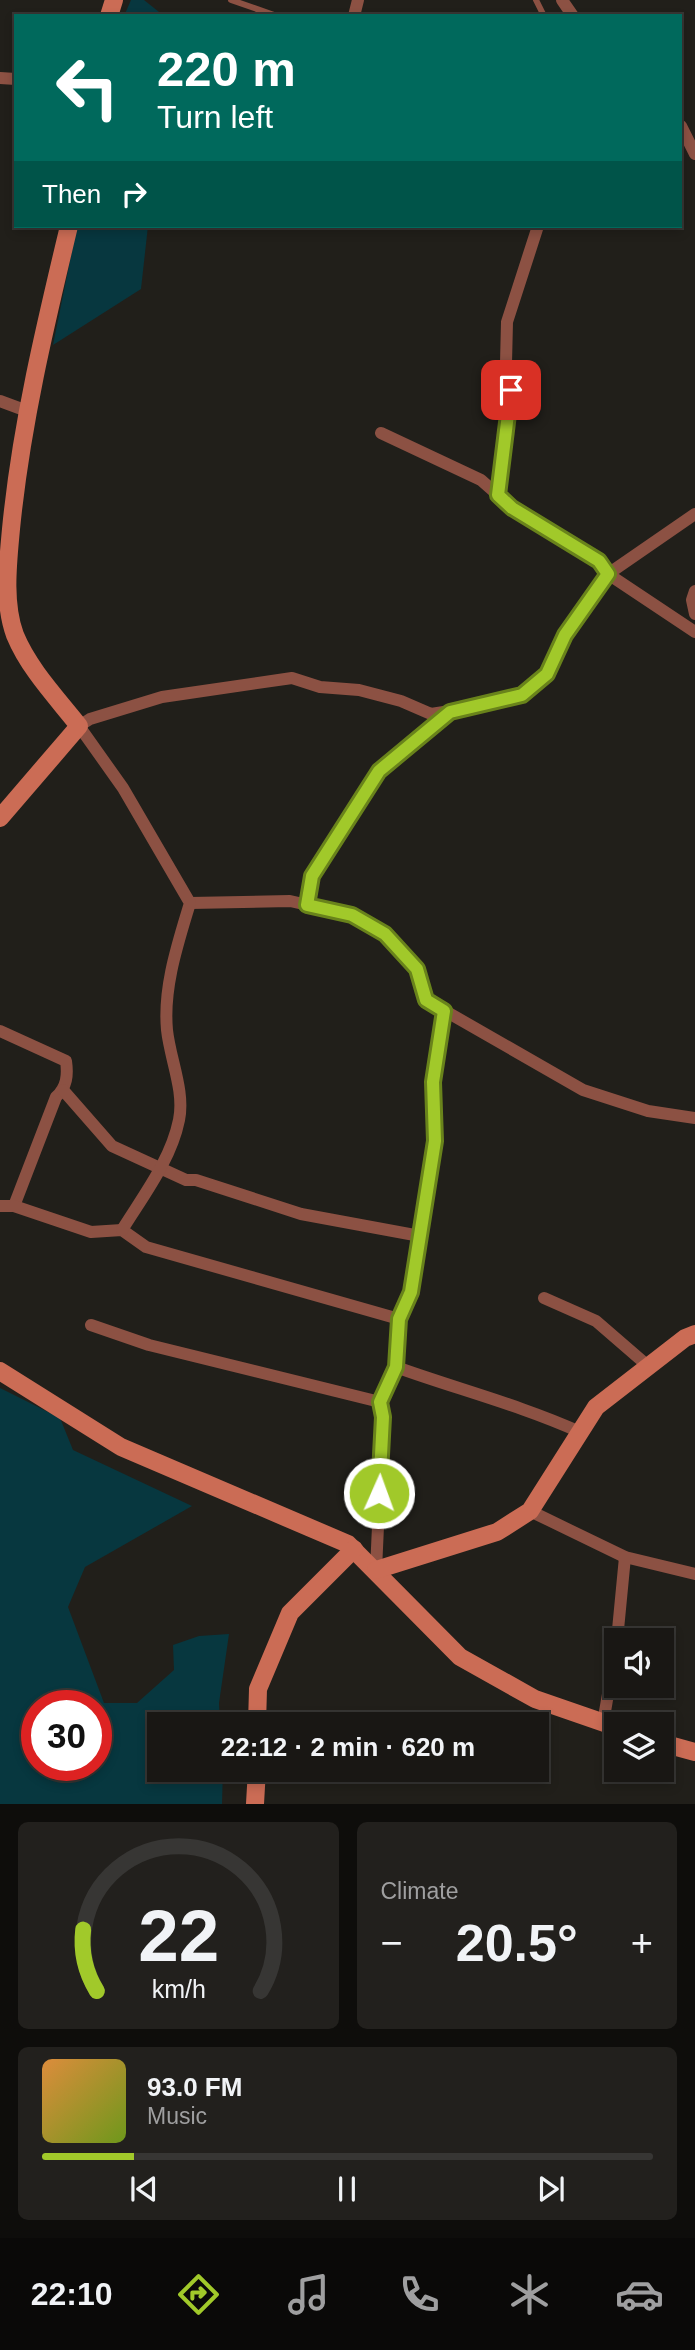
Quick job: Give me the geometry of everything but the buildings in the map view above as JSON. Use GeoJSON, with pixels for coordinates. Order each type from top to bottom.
{"type":"FeatureCollection","features":[{"type":"Feature","properties":{"kind":"street"},"geometry":{"type":"LineString","coordinates":[[682,128],[695,154]]}},
{"type":"Feature","properties":{"kind":"street"},"geometry":{"type":"LineString","coordinates":[[69,228],[27,411],[15,483],[4,586],[14,634],[33,667],[123,788],[190,903],[167,995],[167,1030],[178,1084],[179,1120],[162,1166],[122,1230]]}},
{"type":"Feature","properties":{"kind":"street"},"geometry":{"type":"LineString","coordinates":[[498,495],[511,390],[506,363],[506,322],[537,228]]}},
{"type":"Feature","properties":{"kind":"street"},"geometry":{"type":"LineString","coordinates":[[0,401],[27,411]]}},
{"type":"Feature","properties":{"kind":"street"},"geometry":{"type":"LineString","coordinates":[[381,433],[481,480],[512,508],[599,561],[608,574],[695,632]]}},
{"type":"Feature","properties":{"kind":"street"},"geometry":{"type":"LineString","coordinates":[[0,818],[79,726],[90,719],[162,697],[292,678],[320,687],[359,690],[401,701],[431,714],[522,695],[547,674],[565,635],[608,574],[695,514]]}},
{"type":"Feature","properties":{"kind":"street"},"geometry":{"type":"LineString","coordinates":[[695,591],[692,600],[695,614]]}},
{"type":"Feature","properties":{"kind":"street"},"geometry":{"type":"LineString","coordinates":[[307,905],[312,876],[379,771],[450,712]]}},
{"type":"Feature","properties":{"kind":"street"},"geometry":{"type":"LineString","coordinates":[[190,903],[290,901],[352,915],[385,934],[417,969],[426,1000],[444,1011],[583,1090],[648,1111],[695,1118]]}},
{"type":"Feature","properties":{"kind":"street"},"geometry":{"type":"LineString","coordinates":[[376,1570],[383,1417],[380,1402],[396,1367],[399,1319],[411,1292],[435,1141],[433,1082],[444,1011]]}},
{"type":"Feature","properties":{"kind":"street"},"geometry":{"type":"LineString","coordinates":[[0,1031],[66,1060],[68,1073],[64,1090],[56,1097],[7,1206],[92,1233],[122,1230],[146,1247],[399,1319]]}},
{"type":"Feature","properties":{"kind":"street"},"geometry":{"type":"LineString","coordinates":[[64,1090],[112,1146],[162,1166],[186,1180],[196,1180],[301,1214],[420,1236]]}},
{"type":"Feature","properties":{"kind":"street"},"geometry":{"type":"LineString","coordinates":[[544,1298],[596,1321],[648,1366]]}},
{"type":"Feature","properties":{"kind":"street"},"geometry":{"type":"LineString","coordinates":[[91,1325],[149,1345],[380,1402]]}},
{"type":"Feature","properties":{"kind":"street"},"geometry":{"type":"LineString","coordinates":[[376,1570],[497,1532],[530,1511],[596,1407],[685,1338],[695,1334]]}},
{"type":"Feature","properties":{"kind":"street"},"geometry":{"type":"LineString","coordinates":[[396,1367],[486,1399],[527,1408],[580,1432]]}},
{"type":"Feature","properties":{"kind":"street"},"geometry":{"type":"LineString","coordinates":[[0,1371],[121,1447],[348,1544],[460,1657],[535,1699],[604,1723]]}},
{"type":"Feature","properties":{"kind":"street"},"geometry":{"type":"LineString","coordinates":[[530,1511],[625,1557],[695,1574]]}},
{"type":"Feature","properties":{"kind":"street"},"geometry":{"type":"LineString","coordinates":[[257,1712],[258,1689],[290,1613],[354,1549]]}},
{"type":"Feature","properties":{"kind":"street"},"geometry":{"type":"LineString","coordinates":[[618,1628],[625,1557]]}},
{"type":"Feature","properties":{"kind":"street"},"geometry":{"type":"LineString","coordinates":[[674,1746],[695,1752]]}},
{"type":"Feature","properties":{"kind":"street"},"geometry":{"type":"LineString","coordinates":[[255,1804],[256,1782]]}},
{"type":"Feature","properties":{"kind":"lane"},"geometry":{"type":"LineString","coordinates":[[231,0],[271,14]]}},
{"type":"Feature","properties":{"kind":"water"},"geometry":{"type":"Polygon","coordinates":[[[131,0],[144,0],[162,14],[125,14],[131,0]]]}},
{"type":"Feature","properties":{"kind":"water"},"geometry":{"type":"Polygon","coordinates":[[[77,228],[148,228],[141,289],[53,345],[77,228]]]}},
{"type":"Feature","properties":{"kind":"water"},"geometry":{"type":"Polygon","coordinates":[[[0,1388],[60,1418],[73,1450],[192,1506],[85,1567],[68,1607],[99,1690],[21,1690],[21,1781],[112,1781],[112,1703],[137,1703],[174,1670],[173,1645],[199,1636],[229,1634],[219,1712],[147,1712],[147,1782],[223,1782],[222,1804],[0,1804],[0,1388]]]}},
{"type":"Feature","properties":{"kind":"route"},"geometry":{"type":"LineString","coordinates":[[379,1493],[383,1417],[380,1402],[396,1367],[399,1319],[411,1292],[435,1141],[433,1082],[444,1011],[426,1000],[417,969],[385,934],[352,915],[307,905],[312,876],[375,782],[379,771],[450,712],[522,695],[547,674],[565,635],[608,574],[599,561],[512,508],[498,495],[511,390]]}}]}
